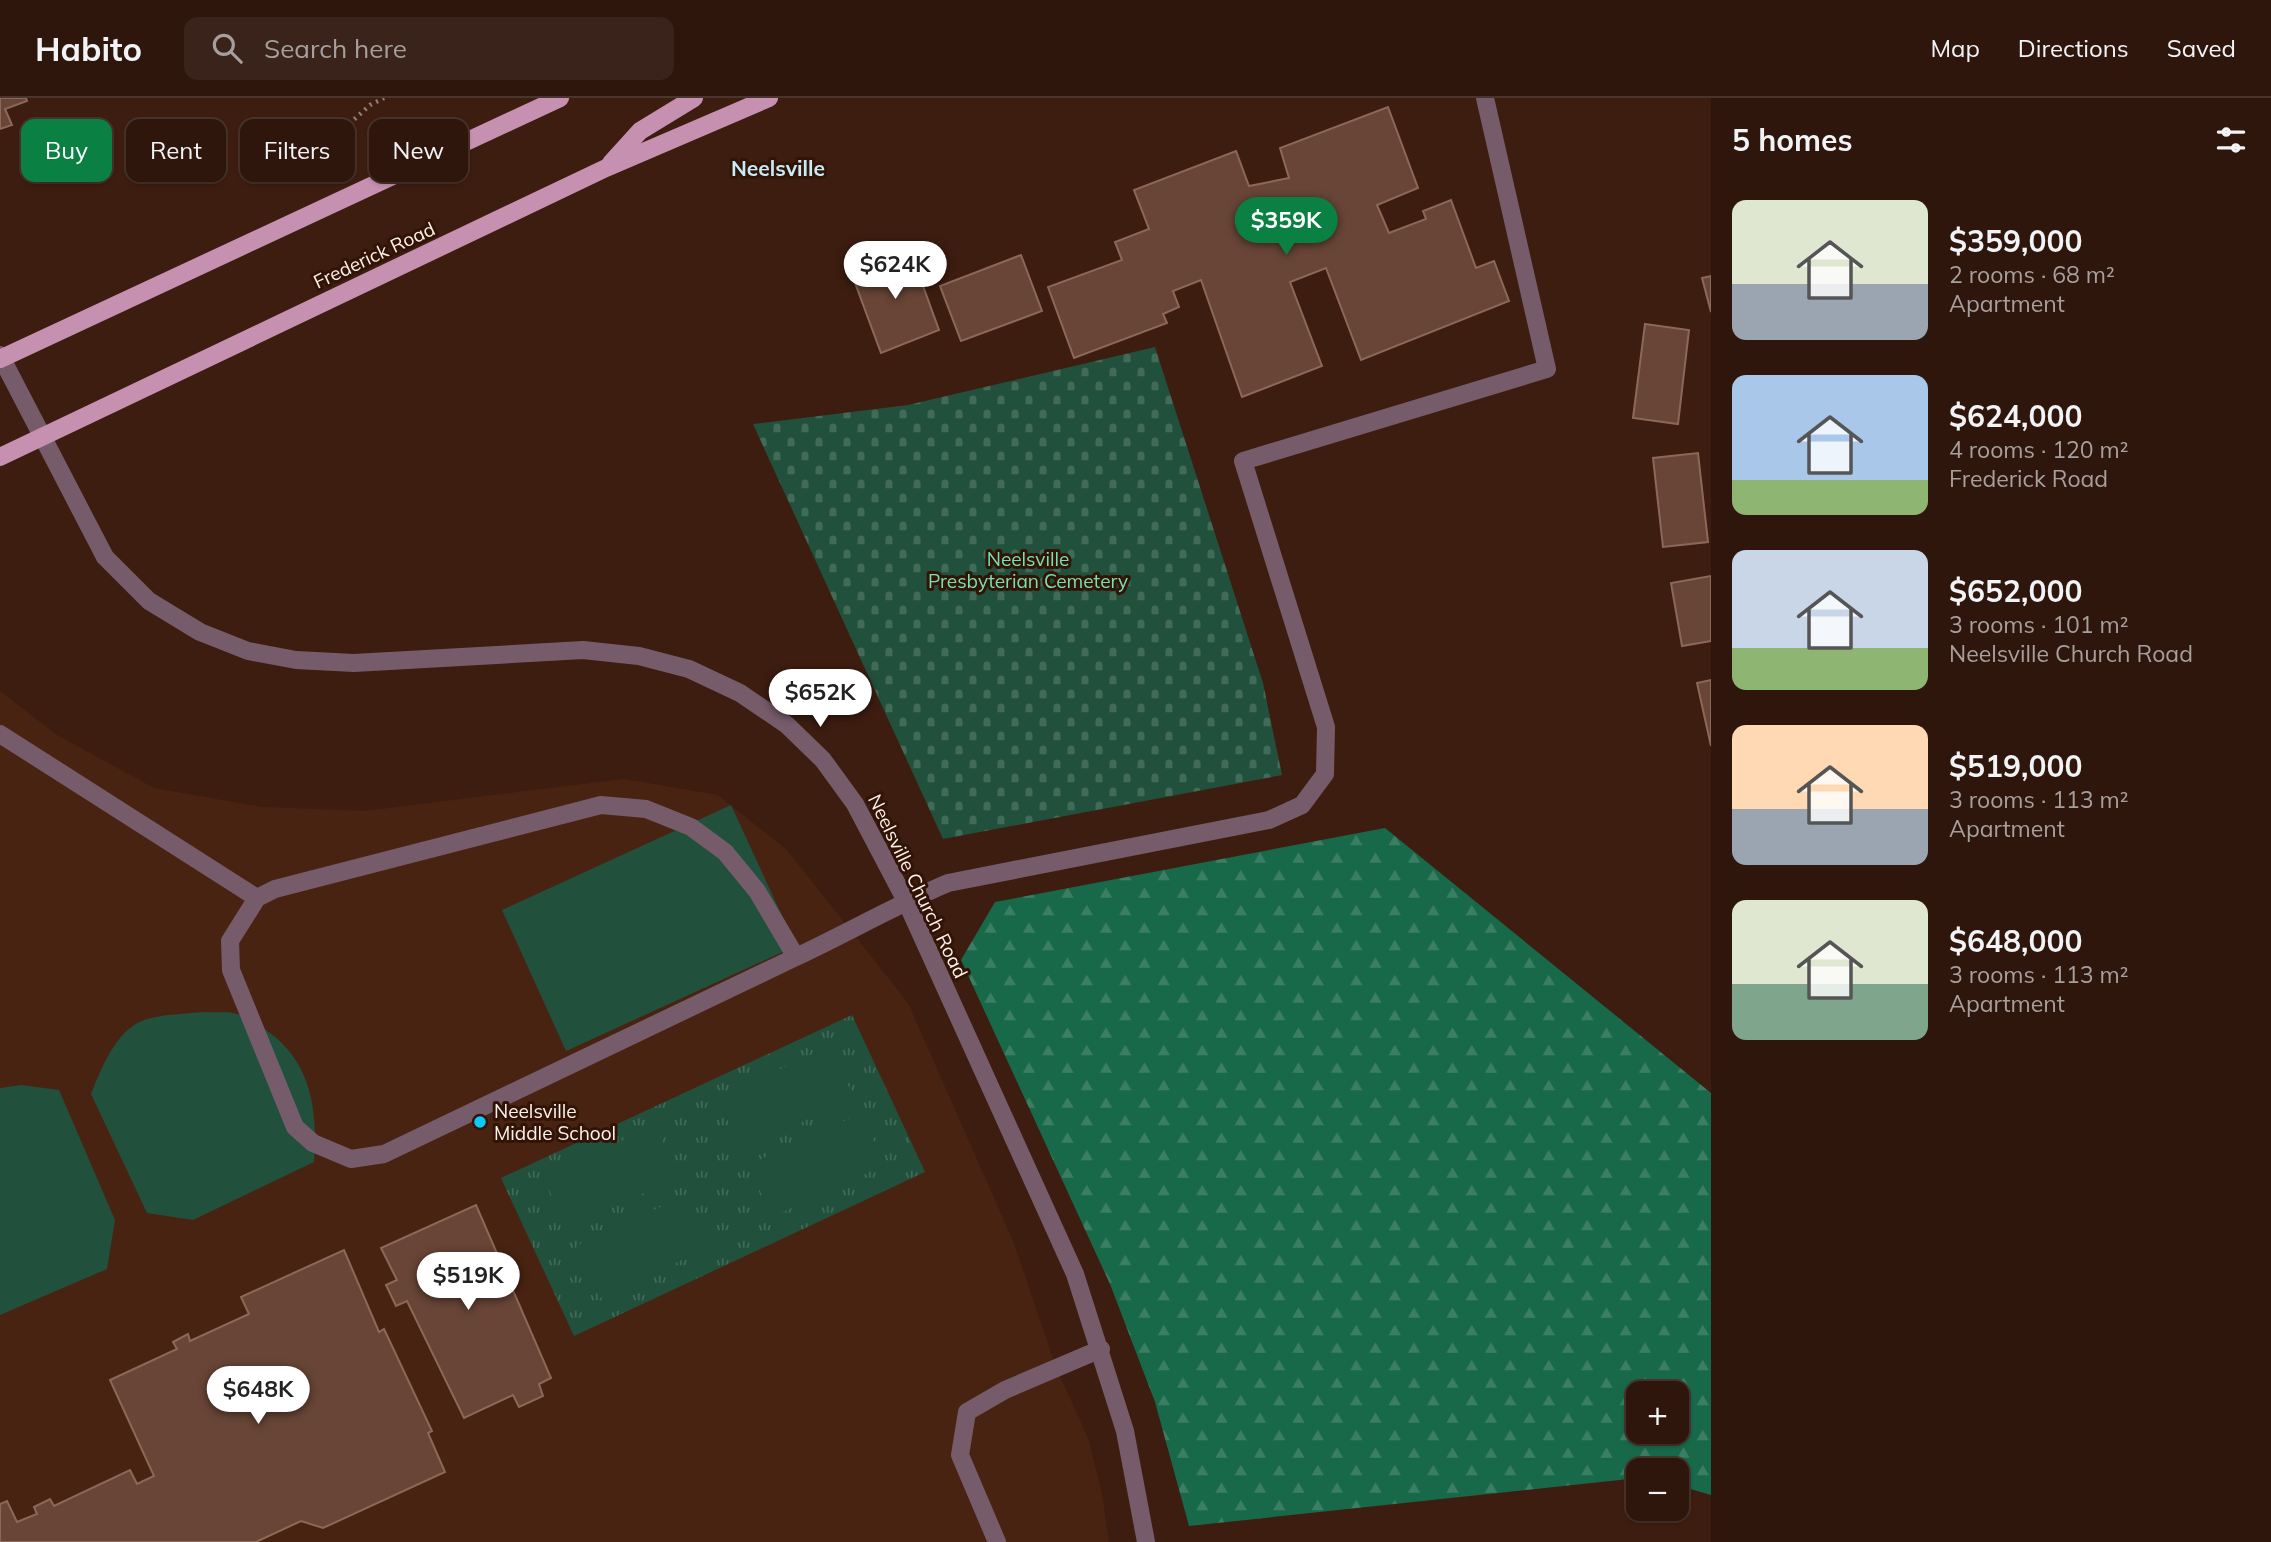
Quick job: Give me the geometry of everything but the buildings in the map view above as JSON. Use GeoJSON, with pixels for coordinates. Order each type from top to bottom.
{"type":"FeatureCollection","features":[{"type":"Feature","properties":{"kind":"main road"},"geometry":{"type":"LineString","coordinates":[[1,358],[560,98]]}},
{"type":"Feature","properties":{"kind":"main road"},"geometry":{"type":"LineString","coordinates":[[606,168],[640,131],[694,98]]}},
{"type":"Feature","properties":{"kind":"main road","name":"Frederick Road"},"geometry":{"type":"LineString","coordinates":[[0,457],[606,168],[769,98]]}},
{"type":"Feature","properties":{"kind":"street"},"geometry":{"type":"LineString","coordinates":[[796,957],[757,891],[725,852],[691,827],[646,809],[601,806],[275,889],[257,898],[230,941],[231,970],[295,1127],[313,1143],[351,1159],[384,1154],[796,957],[906,901],[948,883],[1269,820],[1303,805],[1325,774],[1326,727],[1243,461],[1547,369],[1485,98]]}},
{"type":"Feature","properties":{"kind":"street","name":"Neelsville Church Road"},"geometry":{"type":"LineString","coordinates":[[1,358],[105,557],[149,601],[200,632],[248,651],[296,660],[354,663],[583,650],[639,656],[689,669],[740,693],[787,725],[824,760],[855,804],[906,901],[1075,1274],[1125,1430],[1146,1542]]}},
{"type":"Feature","properties":{"kind":"street"},"geometry":{"type":"LineString","coordinates":[[0,734],[257,898]]}},
{"type":"Feature","properties":{"kind":"street"},"geometry":{"type":"LineString","coordinates":[[997,1542],[960,1455],[967,1412],[1005,1390],[1101,1349]]}},
{"type":"Feature","properties":{"kind":"path"},"geometry":{"type":"LineString","coordinates":[[355,119],[370,105],[384,98]]}},
{"type":"Feature","properties":{"kind":"shaded area","name":"Neelsville Middle School"},"geometry":{"type":"Polygon","coordinates":[[[0,691],[57,735],[154,788],[262,807],[365,811],[624,779],[718,795],[787,850],[908,1003],[1013,1241],[1056,1367],[1088,1438],[1102,1494],[1109,1542],[0,1542],[0,691]]]}},
{"type":"Feature","properties":{"kind":"green space","name":"Neelsville Presbyterian Cemetery"},"geometry":{"type":"Polygon","coordinates":[[[1155,347],[1263,683],[1282,775],[943,839],[753,424],[908,405],[1155,347]]]}},
{"type":"Feature","properties":{"kind":"green space"},"geometry":{"type":"Polygon","coordinates":[[[731,805],[796,946],[566,1051],[502,910],[731,805]]]}},
{"type":"Feature","properties":{"kind":"green space"},"geometry":{"type":"Polygon","coordinates":[[[1385,828],[1711,1093],[1711,1495],[1689,1489],[1689,1458],[1626,1458],[1626,1479],[1189,1526],[1155,1402],[1110,1284],[961,960],[995,902],[1385,828]]]}},
{"type":"Feature","properties":{"kind":"green space"},"geometry":{"type":"Polygon","coordinates":[[[204,1012],[243,1016],[278,1039],[291,1053],[308,1086],[312,1104],[314,1162],[193,1220],[147,1213],[91,1094],[111,1051],[125,1032],[134,1025],[159,1017],[204,1012]]]}},
{"type":"Feature","properties":{"kind":"green space"},"geometry":{"type":"Polygon","coordinates":[[[852,1015],[925,1172],[574,1336],[501,1178],[852,1015]]]}},
{"type":"Feature","properties":{"kind":"green space"},"geometry":{"type":"Polygon","coordinates":[[[830,1046],[854,1098],[741,1150],[718,1098],[830,1046]]]}},
{"type":"Feature","properties":{"kind":"green space"},"geometry":{"type":"Polygon","coordinates":[[[21,1085],[59,1090],[115,1220],[107,1269],[0,1315],[0,1088],[21,1085]]]}},
{"type":"Feature","properties":{"kind":"green space"},"geometry":{"type":"Polygon","coordinates":[[[861,1113],[885,1165],[772,1217],[748,1165],[861,1113]]]}},
{"type":"Feature","properties":{"kind":"green space"},"geometry":{"type":"Polygon","coordinates":[[[655,1125],[679,1177],[567,1228],[543,1177],[655,1125]]]}},
{"type":"Feature","properties":{"kind":"green space"},"geometry":{"type":"Polygon","coordinates":[[[688,1194],[712,1246],[600,1298],[576,1246],[688,1194]]]}},
{"type":"Feature","properties":{"kind":"place","name":"Neelsville Middle School"},"geometry":{"type":"Point","coordinates":[480,1122]}},
{"type":"Feature","properties":{"kind":"district","name":"Neelsville"},"geometry":{"type":"Point","coordinates":[778,169]}}]}
